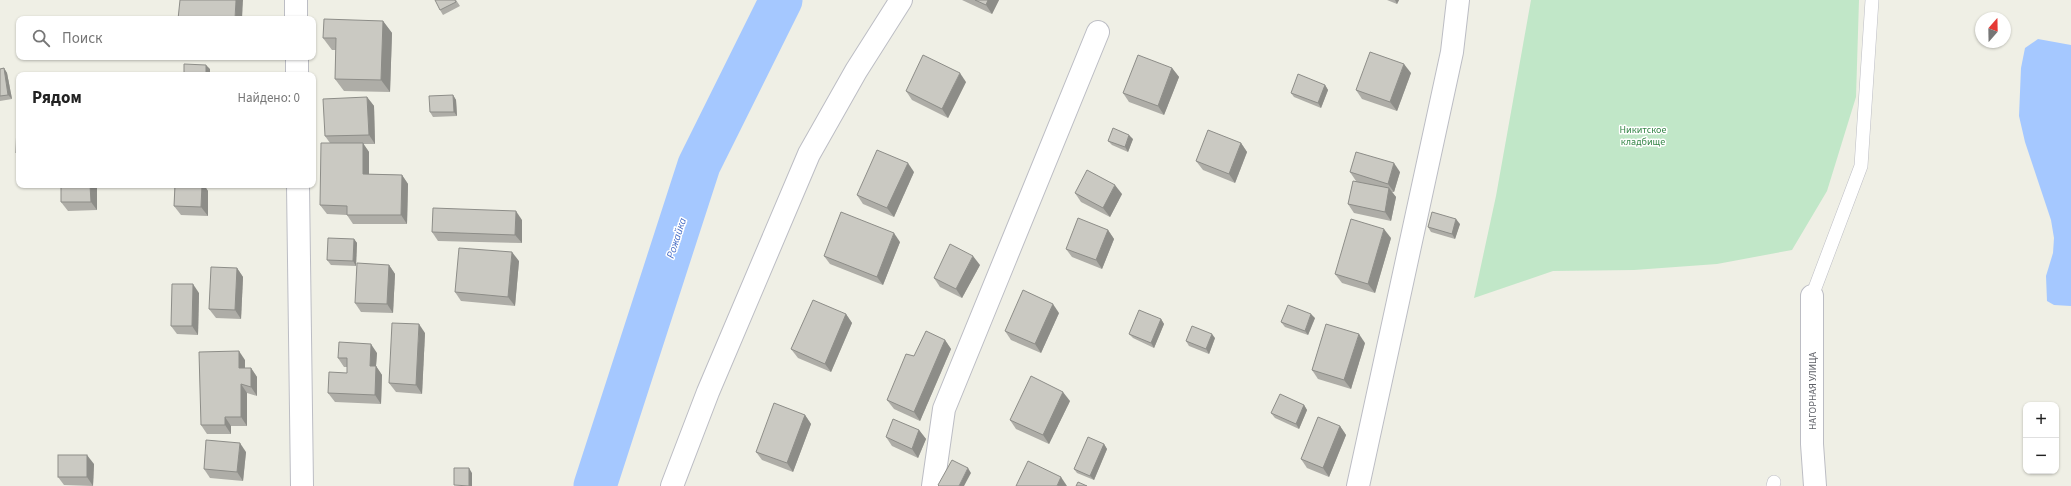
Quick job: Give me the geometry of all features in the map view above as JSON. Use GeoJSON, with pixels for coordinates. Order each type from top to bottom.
{"type":"FeatureCollection","features":[{"type":"Feature","properties":{"kind":"street"},"geometry":{"type":"LineString","coordinates":[[296,0],[296,16]]}},
{"type":"Feature","properties":{"kind":"street"},"geometry":{"type":"LineString","coordinates":[[672,486],[708,392],[809,154],[856,71],[901,0]]}},
{"type":"Feature","properties":{"kind":"street"},"geometry":{"type":"LineString","coordinates":[[1358,486],[1452,52],[1458,0]]}},
{"type":"Feature","properties":{"kind":"street"},"geometry":{"type":"LineString","coordinates":[[933,486],[944,409],[1098,32]]}},
{"type":"Feature","properties":{"kind":"street"},"geometry":{"type":"LineString","coordinates":[[297,60],[297,72]]}},
{"type":"Feature","properties":{"kind":"street"},"geometry":{"type":"LineString","coordinates":[[298,188],[302,486]]}},
{"type":"Feature","properties":{"kind":"street","name":"НАГОРНАЯ УЛИЦА"},"geometry":{"type":"LineString","coordinates":[[1812,296],[1812,444],[1815,486]]}},
{"type":"Feature","properties":{"kind":"lane"},"geometry":{"type":"LineString","coordinates":[[1812,296],[1861,166],[1872,0]]}},
{"type":"Feature","properties":{"kind":"green space","name":"Никитское кладбище"},"geometry":{"type":"Polygon","coordinates":[[[1531,0],[1859,0],[1856,97],[1827,191],[1792,250],[1717,264],[1634,270],[1553,271],[1474,298],[1496,196],[1531,0]]]}},
{"type":"Feature","properties":{"kind":"water"},"geometry":{"type":"Polygon","coordinates":[[[2038,39],[2071,45],[2071,306],[2054,305],[2047,301],[2046,276],[2053,253],[2054,238],[2051,220],[2025,142],[2019,116],[2021,68],[2025,48],[2038,39]]]}},
{"type":"Feature","properties":{"kind":"building"},"geometry":{"type":"Polygon","coordinates":[[[180,0],[236,0],[235,16],[178,16],[180,0]]]}},
{"type":"Feature","properties":{"kind":"building"},"geometry":{"type":"Polygon","coordinates":[[[435,0],[455,0],[456,2],[440,10],[435,0]]]}},
{"type":"Feature","properties":{"kind":"building"},"geometry":{"type":"Polygon","coordinates":[[[975,0],[988,0],[986,5],[975,0]]]}},
{"type":"Feature","properties":{"kind":"building"},"geometry":{"type":"Polygon","coordinates":[[[324,19],[383,21],[381,80],[335,79],[336,38],[323,38],[324,19]]]}},
{"type":"Feature","properties":{"kind":"building"},"geometry":{"type":"Polygon","coordinates":[[[1370,52],[1404,64],[1390,102],[1356,90],[1370,52]]]}},
{"type":"Feature","properties":{"kind":"building"},"geometry":{"type":"Polygon","coordinates":[[[923,55],[960,73],[942,109],[906,91],[923,55]]]}},
{"type":"Feature","properties":{"kind":"building"},"geometry":{"type":"Polygon","coordinates":[[[1138,55],[1172,68],[1158,106],[1123,93],[1138,55]]]}},
{"type":"Feature","properties":{"kind":"building"},"geometry":{"type":"Polygon","coordinates":[[[184,64],[206,65],[206,72],[184,72],[184,64]]]}},
{"type":"Feature","properties":{"kind":"building"},"geometry":{"type":"Polygon","coordinates":[[[4,68],[8,95],[0,96],[0,69],[4,68]]]}},
{"type":"Feature","properties":{"kind":"building"},"geometry":{"type":"Polygon","coordinates":[[[1298,74],[1325,85],[1318,103],[1291,93],[1298,74]]]}},
{"type":"Feature","properties":{"kind":"building"},"geometry":{"type":"Polygon","coordinates":[[[453,95],[454,112],[430,112],[429,96],[453,95]]]}},
{"type":"Feature","properties":{"kind":"building"},"geometry":{"type":"Polygon","coordinates":[[[367,97],[369,135],[325,136],[323,99],[367,97]]]}},
{"type":"Feature","properties":{"kind":"building"},"geometry":{"type":"Polygon","coordinates":[[[1113,128],[1129,135],[1125,147],[1108,141],[1113,128]]]}},
{"type":"Feature","properties":{"kind":"building"},"geometry":{"type":"Polygon","coordinates":[[[1208,130],[1241,143],[1229,174],[1196,161],[1208,130]]]}},
{"type":"Feature","properties":{"kind":"building"},"geometry":{"type":"Polygon","coordinates":[[[321,143],[363,143],[363,174],[402,175],[401,215],[347,215],[347,206],[320,205],[321,143]]]}},
{"type":"Feature","properties":{"kind":"building"},"geometry":{"type":"Polygon","coordinates":[[[877,150],[908,163],[887,208],[857,195],[877,150]]]}},
{"type":"Feature","properties":{"kind":"building"},"geometry":{"type":"Polygon","coordinates":[[[1356,152],[1394,163],[1388,184],[1350,172],[1356,152]]]}},
{"type":"Feature","properties":{"kind":"building"},"geometry":{"type":"Polygon","coordinates":[[[1087,170],[1115,185],[1103,208],[1075,193],[1087,170]]]}},
{"type":"Feature","properties":{"kind":"building"},"geometry":{"type":"Polygon","coordinates":[[[1353,181],[1389,188],[1385,212],[1348,204],[1353,181]]]}},
{"type":"Feature","properties":{"kind":"building"},"geometry":{"type":"Polygon","coordinates":[[[61,188],[90,188],[91,202],[61,202],[61,188]]]}},
{"type":"Feature","properties":{"kind":"building"},"geometry":{"type":"Polygon","coordinates":[[[175,188],[202,188],[201,207],[174,206],[175,188]]]}},
{"type":"Feature","properties":{"kind":"building"},"geometry":{"type":"Polygon","coordinates":[[[433,208],[516,211],[515,235],[432,232],[433,208]]]}},
{"type":"Feature","properties":{"kind":"building"},"geometry":{"type":"Polygon","coordinates":[[[841,212],[894,233],[877,277],[824,256],[841,212]]]}},
{"type":"Feature","properties":{"kind":"building"},"geometry":{"type":"Polygon","coordinates":[[[1432,212],[1456,219],[1452,234],[1428,227],[1432,212]]]}},
{"type":"Feature","properties":{"kind":"building"},"geometry":{"type":"Polygon","coordinates":[[[1078,218],[1108,230],[1096,260],[1066,249],[1078,218]]]}},
{"type":"Feature","properties":{"kind":"building"},"geometry":{"type":"Polygon","coordinates":[[[1351,219],[1384,229],[1368,284],[1335,274],[1351,219]]]}},
{"type":"Feature","properties":{"kind":"building"},"geometry":{"type":"Polygon","coordinates":[[[328,238],[354,239],[353,261],[327,260],[328,238]]]}},
{"type":"Feature","properties":{"kind":"building"},"geometry":{"type":"Polygon","coordinates":[[[950,244],[973,256],[956,289],[934,278],[950,244]]]}},
{"type":"Feature","properties":{"kind":"building"},"geometry":{"type":"Polygon","coordinates":[[[459,248],[512,252],[508,297],[455,292],[459,248]]]}},
{"type":"Feature","properties":{"kind":"building"},"geometry":{"type":"Polygon","coordinates":[[[357,263],[389,265],[387,304],[355,303],[357,263]]]}},
{"type":"Feature","properties":{"kind":"building"},"geometry":{"type":"Polygon","coordinates":[[[211,267],[237,268],[235,310],[209,309],[211,267]]]}},
{"type":"Feature","properties":{"kind":"building"},"geometry":{"type":"Polygon","coordinates":[[[172,284],[193,284],[192,326],[171,326],[172,284]]]}},
{"type":"Feature","properties":{"kind":"building"},"geometry":{"type":"Polygon","coordinates":[[[1023,290],[1053,304],[1035,344],[1005,331],[1023,290]]]}},
{"type":"Feature","properties":{"kind":"building"},"geometry":{"type":"Polygon","coordinates":[[[813,300],[846,314],[825,364],[791,349],[813,300]]]}},
{"type":"Feature","properties":{"kind":"building"},"geometry":{"type":"Polygon","coordinates":[[[1288,305],[1311,314],[1305,331],[1281,322],[1288,305]]]}},
{"type":"Feature","properties":{"kind":"building"},"geometry":{"type":"Polygon","coordinates":[[[1139,310],[1161,319],[1151,343],[1129,334],[1139,310]]]}},
{"type":"Feature","properties":{"kind":"building"},"geometry":{"type":"Polygon","coordinates":[[[392,323],[419,324],[416,385],[389,383],[392,323]]]}},
{"type":"Feature","properties":{"kind":"building"},"geometry":{"type":"Polygon","coordinates":[[[1326,324],[1359,334],[1344,380],[1312,370],[1326,324]]]}},
{"type":"Feature","properties":{"kind":"building"},"geometry":{"type":"Polygon","coordinates":[[[1192,326],[1212,334],[1206,349],[1186,341],[1192,326]]]}},
{"type":"Feature","properties":{"kind":"building"},"geometry":{"type":"Polygon","coordinates":[[[926,331],[945,340],[914,412],[887,400],[906,354],[914,356],[926,331]]]}},
{"type":"Feature","properties":{"kind":"building"},"geometry":{"type":"Polygon","coordinates":[[[339,342],[371,344],[370,366],[376,366],[375,395],[328,393],[329,372],[347,373],[347,358],[338,358],[339,342]]]}},
{"type":"Feature","properties":{"kind":"building"},"geometry":{"type":"Polygon","coordinates":[[[239,351],[239,368],[251,368],[251,387],[241,384],[241,417],[225,417],[225,425],[201,425],[199,352],[239,351]]]}},
{"type":"Feature","properties":{"kind":"building"},"geometry":{"type":"Polygon","coordinates":[[[1031,376],[1063,392],[1043,435],[1010,420],[1031,376]]]}},
{"type":"Feature","properties":{"kind":"building"},"geometry":{"type":"Polygon","coordinates":[[[1280,394],[1304,405],[1296,424],[1271,413],[1280,394]]]}},
{"type":"Feature","properties":{"kind":"building"},"geometry":{"type":"Polygon","coordinates":[[[774,403],[805,415],[787,463],[756,452],[774,403]]]}},
{"type":"Feature","properties":{"kind":"building"},"geometry":{"type":"Polygon","coordinates":[[[1318,417],[1340,426],[1323,468],[1301,459],[1318,417]]]}},
{"type":"Feature","properties":{"kind":"building"},"geometry":{"type":"Polygon","coordinates":[[[893,419],[919,430],[912,449],[886,437],[893,419]]]}},
{"type":"Feature","properties":{"kind":"building"},"geometry":{"type":"Polygon","coordinates":[[[1088,437],[1104,444],[1090,476],[1074,469],[1088,437]]]}},
{"type":"Feature","properties":{"kind":"building"},"geometry":{"type":"Polygon","coordinates":[[[206,440],[240,443],[237,472],[204,469],[206,440]]]}},
{"type":"Feature","properties":{"kind":"building"},"geometry":{"type":"Polygon","coordinates":[[[58,455],[87,455],[87,477],[58,477],[58,455]]]}},
{"type":"Feature","properties":{"kind":"building"},"geometry":{"type":"Polygon","coordinates":[[[952,460],[968,468],[959,486],[939,486],[938,485],[952,460]]]}},
{"type":"Feature","properties":{"kind":"building"},"geometry":{"type":"Polygon","coordinates":[[[1028,461],[1061,477],[1057,486],[1016,486],[1028,461]]]}},
{"type":"Feature","properties":{"kind":"building"},"geometry":{"type":"Polygon","coordinates":[[[454,468],[469,468],[469,486],[454,485],[454,468]]]}},
{"type":"Feature","properties":{"kind":"building"},"geometry":{"type":"Polygon","coordinates":[[[1078,482],[1087,486],[1076,486],[1078,482]]]}},
{"type":"Feature","properties":{"kind":"waterway","name":"Рожайка"},"geometry":{"type":"LineString","coordinates":[[595,486],[699,165],[781,0]]}}]}
